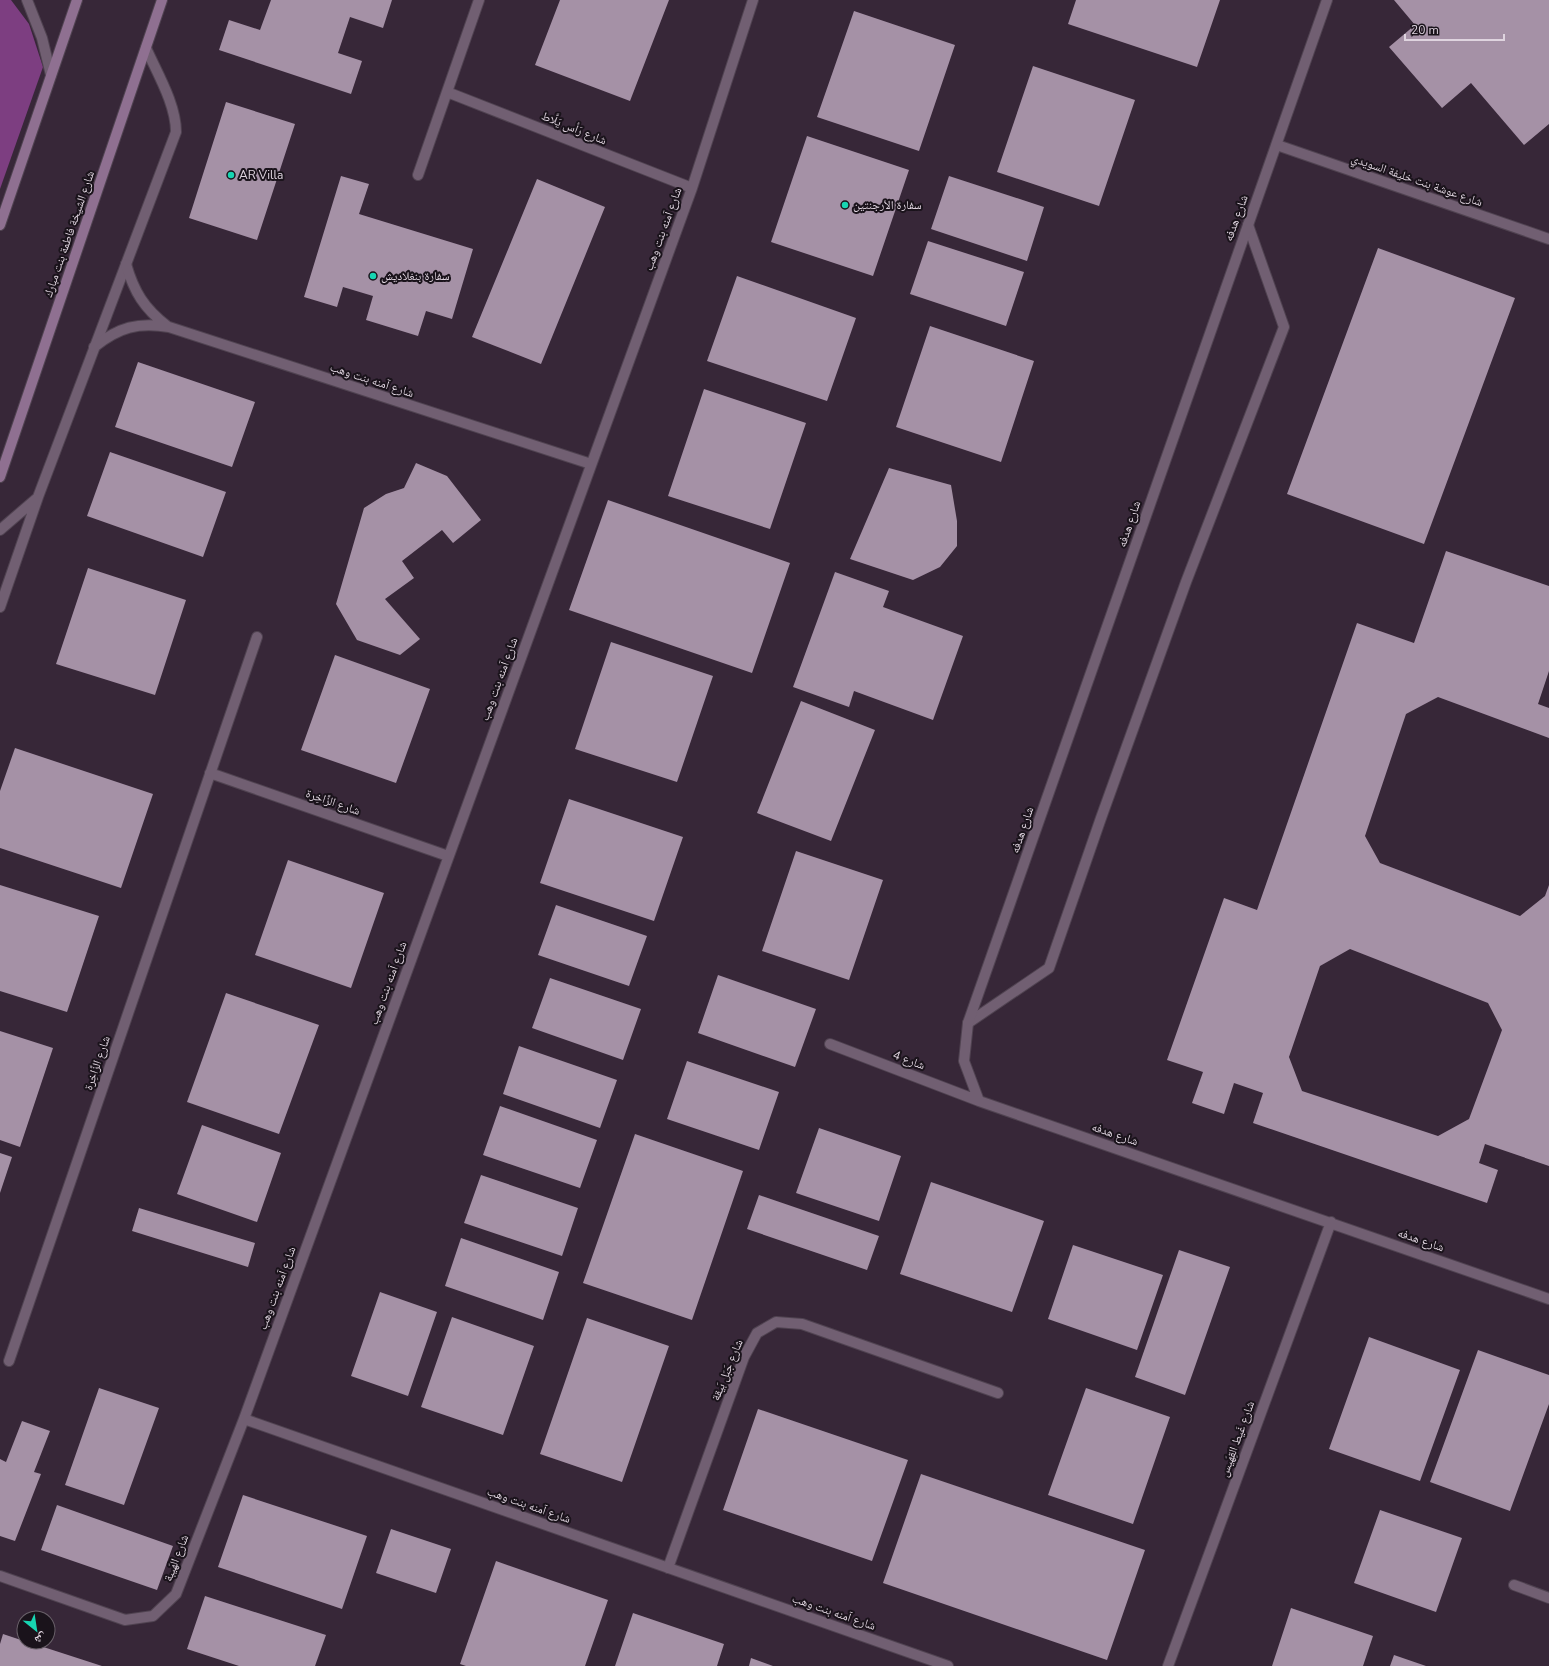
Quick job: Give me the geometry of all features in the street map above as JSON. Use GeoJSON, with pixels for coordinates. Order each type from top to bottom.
{"type":"FeatureCollection","features":[{"type":"Feature","properties":{"kind":"main road"},"geometry":{"type":"LineString","coordinates":[[0,225],[77,0]]}},
{"type":"Feature","properties":{"kind":"main road","name":"شارع الشيخة فاطمة بنت مبارك"},"geometry":{"type":"LineString","coordinates":[[0,477],[162,0]]}},
{"type":"Feature","properties":{"kind":"street"},"geometry":{"type":"LineString","coordinates":[[26,0],[42,38],[51,76]]}},
{"type":"Feature","properties":{"kind":"street"},"geometry":{"type":"LineString","coordinates":[[418,175],[479,0]]}},
{"type":"Feature","properties":{"kind":"street","name":"شارع آمنه بنت وهب"},"geometry":{"type":"LineString","coordinates":[[753,0],[692,188],[244,1418],[948,1666]]}},
{"type":"Feature","properties":{"kind":"street","name":"شارع هدفه"},"geometry":{"type":"LineString","coordinates":[[1328,0],[968,1023],[964,1061],[979,1100],[1549,1299]]}},
{"type":"Feature","properties":{"kind":"street"},"geometry":{"type":"LineString","coordinates":[[0,607],[38,497],[176,132],[176,120],[173,108],[146,48]]}},
{"type":"Feature","properties":{"kind":"street","name":"شارع رَأس يَلَّاط"},"geometry":{"type":"LineString","coordinates":[[447,92],[692,188]]}},
{"type":"Feature","properties":{"kind":"street","name":"شارع عوشة بنت خليفة السويدي"},"geometry":{"type":"LineString","coordinates":[[1277,145],[1549,240]]}},
{"type":"Feature","properties":{"kind":"street"},"geometry":{"type":"LineString","coordinates":[[968,1023],[1049,968],[1101,818],[1184,590],[1284,327],[1248,224]]}},
{"type":"Feature","properties":{"kind":"street","name":"شارع آمنه بنت وهب"},"geometry":{"type":"LineString","coordinates":[[126,264],[137,294],[145,306],[169,328]]}},
{"type":"Feature","properties":{"kind":"street","name":"شارع آمنه بنت وهب"},"geometry":{"type":"LineString","coordinates":[[94,347],[107,337],[121,330],[137,325],[153,325],[169,328],[591,464]]}},
{"type":"Feature","properties":{"kind":"street"},"geometry":{"type":"LineString","coordinates":[[0,530],[38,497]]}},
{"type":"Feature","properties":{"kind":"street","name":"شارع الزَّاخِرة"},"geometry":{"type":"LineString","coordinates":[[9,1361],[257,637]]}},
{"type":"Feature","properties":{"kind":"street","name":"شارع الزَّاخِرة"},"geometry":{"type":"LineString","coordinates":[[210,773],[448,856]]}},
{"type":"Feature","properties":{"kind":"street","name":"شارع 4"},"geometry":{"type":"LineString","coordinates":[[830,1044],[979,1100]]}},
{"type":"Feature","properties":{"kind":"street","name":"شارع غَيط القِهَيس"},"geometry":{"type":"LineString","coordinates":[[1168,1666],[1331,1222]]}},
{"type":"Feature","properties":{"kind":"street","name":"شارع جَبَل بَيقة"},"geometry":{"type":"LineString","coordinates":[[668,1568],[744,1357],[756,1333],[776,1322],[802,1324],[998,1393]]}},
{"type":"Feature","properties":{"kind":"street","name":"شارع الهَيبة"},"geometry":{"type":"LineString","coordinates":[[0,1576],[125,1620],[153,1616],[176,1594],[244,1418]]}},
{"type":"Feature","properties":{"kind":"street"},"geometry":{"type":"LineString","coordinates":[[1514,1585],[1549,1598]]}},
{"type":"Feature","properties":{"kind":"shaded area"},"geometry":{"type":"Polygon","coordinates":[[[0,0],[11,0],[29,24],[43,67],[0,189],[0,0]]]}},
{"type":"Feature","properties":{"kind":"building"},"geometry":{"type":"Polygon","coordinates":[[[271,0],[392,0],[383,28],[350,17],[338,53],[362,61],[351,94],[219,50],[229,20],[260,30],[271,0]]]}},
{"type":"Feature","properties":{"kind":"building"},"geometry":{"type":"Polygon","coordinates":[[[560,0],[669,0],[630,101],[535,65],[560,0]]]}},
{"type":"Feature","properties":{"kind":"building"},"geometry":{"type":"Polygon","coordinates":[[[1076,0],[1220,0],[1197,67],[1068,24],[1076,0]]]}},
{"type":"Feature","properties":{"kind":"building"},"geometry":{"type":"Polygon","coordinates":[[[1394,0],[1549,0],[1549,124],[1524,145],[1471,83],[1442,108],[1389,47],[1415,25],[1394,0]]]}},
{"type":"Feature","properties":{"kind":"building"},"geometry":{"type":"Polygon","coordinates":[[[854,11],[955,45],[919,151],[817,117],[854,11]]]}},
{"type":"Feature","properties":{"kind":"building"},"geometry":{"type":"Polygon","coordinates":[[[1033,66],[1135,100],[1099,206],[997,172],[1033,66]]]}},
{"type":"Feature","properties":{"kind":"building"},"geometry":{"type":"Polygon","coordinates":[[[226,102],[295,124],[257,240],[189,218],[226,102]]]}},
{"type":"Feature","properties":{"kind":"building"},"geometry":{"type":"Polygon","coordinates":[[[807,136],[909,170],[873,276],[771,242],[807,136]]]}},
{"type":"Feature","properties":{"kind":"building"},"geometry":{"type":"Polygon","coordinates":[[[341,176],[369,184],[359,214],[473,249],[452,319],[426,311],[418,336],[366,320],[373,296],[343,287],[337,307],[304,297],[341,176]]]}},
{"type":"Feature","properties":{"kind":"building"},"geometry":{"type":"Polygon","coordinates":[[[949,176],[1044,207],[1027,261],[931,229],[949,176]]]}},
{"type":"Feature","properties":{"kind":"building"},"geometry":{"type":"Polygon","coordinates":[[[537,179],[605,207],[541,364],[472,337],[537,179]]]}},
{"type":"Feature","properties":{"kind":"building"},"geometry":{"type":"Polygon","coordinates":[[[928,241],[1024,272],[1006,326],[910,294],[928,241]]]}},
{"type":"Feature","properties":{"kind":"building"},"geometry":{"type":"Polygon","coordinates":[[[1378,248],[1515,298],[1424,544],[1287,494],[1378,248]]]}},
{"type":"Feature","properties":{"kind":"building"},"geometry":{"type":"Polygon","coordinates":[[[737,276],[856,318],[827,401],[707,361],[737,276]]]}},
{"type":"Feature","properties":{"kind":"building"},"geometry":{"type":"Polygon","coordinates":[[[930,326],[1034,361],[1001,462],[896,427],[930,326]]]}},
{"type":"Feature","properties":{"kind":"building"},"geometry":{"type":"Polygon","coordinates":[[[138,362],[255,402],[232,467],[115,427],[138,362]]]}},
{"type":"Feature","properties":{"kind":"building"},"geometry":{"type":"Polygon","coordinates":[[[704,389],[806,423],[770,529],[668,496],[704,389]]]}},
{"type":"Feature","properties":{"kind":"building"},"geometry":{"type":"Polygon","coordinates":[[[110,452],[226,492],[203,557],[87,516],[110,452]]]}},
{"type":"Feature","properties":{"kind":"building"},"geometry":{"type":"Polygon","coordinates":[[[416,463],[447,476],[481,520],[453,543],[442,530],[402,561],[414,578],[385,599],[420,639],[400,655],[357,640],[336,604],[364,508],[386,494],[404,488],[416,463]]]}},
{"type":"Feature","properties":{"kind":"building"},"geometry":{"type":"Polygon","coordinates":[[[889,468],[951,485],[957,521],[957,546],[940,567],[913,580],[850,559],[889,468]]]}},
{"type":"Feature","properties":{"kind":"building"},"geometry":{"type":"Polygon","coordinates":[[[608,500],[790,563],[752,673],[569,610],[608,500]]]}},
{"type":"Feature","properties":{"kind":"building"},"geometry":{"type":"Polygon","coordinates":[[[1446,551],[1549,586],[1549,671],[1538,704],[1549,708],[1549,738],[1438,697],[1406,714],[1365,836],[1380,863],[1520,916],[1545,896],[1549,885],[1549,1166],[1485,1144],[1479,1163],[1498,1170],[1487,1203],[1253,1123],[1263,1093],[1234,1083],[1224,1114],[1192,1103],[1203,1072],[1167,1060],[1224,898],[1257,910],[1357,623],[1414,643],[1446,551]],[[1350,949],[1320,966],[1289,1057],[1302,1091],[1438,1136],[1469,1119],[1502,1030],[1488,1003],[1350,949]]]}},
{"type":"Feature","properties":{"kind":"building"},"geometry":{"type":"Polygon","coordinates":[[[88,568],[186,600],[155,695],[56,664],[88,568]]]}},
{"type":"Feature","properties":{"kind":"building"},"geometry":{"type":"Polygon","coordinates":[[[835,572],[889,591],[883,607],[963,636],[933,720],[854,691],[849,707],[793,687],[835,572]]]}},
{"type":"Feature","properties":{"kind":"building"},"geometry":{"type":"Polygon","coordinates":[[[611,642],[713,676],[677,782],[575,749],[611,642]]]}},
{"type":"Feature","properties":{"kind":"building"},"geometry":{"type":"Polygon","coordinates":[[[335,655],[430,689],[396,783],[301,750],[335,655]]]}},
{"type":"Feature","properties":{"kind":"building"},"geometry":{"type":"Polygon","coordinates":[[[801,701],[875,730],[831,841],[757,813],[801,701]]]}},
{"type":"Feature","properties":{"kind":"building"},"geometry":{"type":"Polygon","coordinates":[[[15,748],[153,794],[121,888],[0,848],[0,791],[15,748]]]}},
{"type":"Feature","properties":{"kind":"building"},"geometry":{"type":"Polygon","coordinates":[[[569,799],[683,837],[654,921],[540,883],[569,799]]]}},
{"type":"Feature","properties":{"kind":"building"},"geometry":{"type":"Polygon","coordinates":[[[796,851],[883,880],[849,980],[762,951],[796,851]]]}},
{"type":"Feature","properties":{"kind":"building"},"geometry":{"type":"Polygon","coordinates":[[[288,860],[384,893],[351,988],[255,955],[288,860]]]}},
{"type":"Feature","properties":{"kind":"building"},"geometry":{"type":"Polygon","coordinates":[[[0,885],[99,916],[67,1012],[0,991],[0,885]]]}},
{"type":"Feature","properties":{"kind":"building"},"geometry":{"type":"Polygon","coordinates":[[[556,905],[647,936],[629,986],[538,955],[556,905]]]}},
{"type":"Feature","properties":{"kind":"building"},"geometry":{"type":"Polygon","coordinates":[[[718,975],[816,1009],[795,1067],[698,1033],[718,975]]]}},
{"type":"Feature","properties":{"kind":"building"},"geometry":{"type":"Polygon","coordinates":[[[550,978],[641,1009],[623,1060],[532,1028],[550,978]]]}},
{"type":"Feature","properties":{"kind":"building"},"geometry":{"type":"Polygon","coordinates":[[[226,993],[319,1025],[279,1134],[187,1102],[226,993]]]}},
{"type":"Feature","properties":{"kind":"building"},"geometry":{"type":"Polygon","coordinates":[[[0,1031],[53,1048],[20,1147],[0,1140],[0,1031]]]}},
{"type":"Feature","properties":{"kind":"building"},"geometry":{"type":"Polygon","coordinates":[[[519,1046],[617,1080],[600,1128],[503,1094],[519,1046]]]}},
{"type":"Feature","properties":{"kind":"building"},"geometry":{"type":"Polygon","coordinates":[[[687,1061],[779,1092],[759,1150],[667,1119],[687,1061]]]}},
{"type":"Feature","properties":{"kind":"building"},"geometry":{"type":"Polygon","coordinates":[[[500,1106],[597,1140],[580,1188],[483,1155],[500,1106]]]}},
{"type":"Feature","properties":{"kind":"building"},"geometry":{"type":"Polygon","coordinates":[[[202,1125],[281,1153],[257,1222],[177,1194],[202,1125]]]}},
{"type":"Feature","properties":{"kind":"building"},"geometry":{"type":"Polygon","coordinates":[[[819,1128],[901,1156],[879,1221],[796,1193],[819,1128]]]}},
{"type":"Feature","properties":{"kind":"building"},"geometry":{"type":"Polygon","coordinates":[[[635,1134],[743,1171],[692,1320],[583,1283],[635,1134]]]}},
{"type":"Feature","properties":{"kind":"building"},"geometry":{"type":"Polygon","coordinates":[[[0,1153],[12,1157],[0,1193],[0,1153]]]}},
{"type":"Feature","properties":{"kind":"building"},"geometry":{"type":"Polygon","coordinates":[[[481,1175],[578,1208],[562,1256],[464,1223],[481,1175]]]}},
{"type":"Feature","properties":{"kind":"building"},"geometry":{"type":"Polygon","coordinates":[[[931,1182],[1044,1221],[1012,1312],[900,1274],[931,1182]]]}},
{"type":"Feature","properties":{"kind":"building"},"geometry":{"type":"Polygon","coordinates":[[[759,1195],[879,1236],[867,1270],[747,1229],[759,1195]]]}},
{"type":"Feature","properties":{"kind":"building"},"geometry":{"type":"Polygon","coordinates":[[[139,1208],[255,1243],[248,1267],[132,1231],[139,1208]]]}},
{"type":"Feature","properties":{"kind":"building"},"geometry":{"type":"Polygon","coordinates":[[[461,1238],[559,1272],[543,1320],[445,1286],[461,1238]]]}},
{"type":"Feature","properties":{"kind":"building"},"geometry":{"type":"Polygon","coordinates":[[[1073,1245],[1163,1275],[1137,1350],[1048,1319],[1073,1245]]]}},
{"type":"Feature","properties":{"kind":"building"},"geometry":{"type":"Polygon","coordinates":[[[1179,1250],[1230,1267],[1185,1395],[1135,1377],[1179,1250]]]}},
{"type":"Feature","properties":{"kind":"building"},"geometry":{"type":"Polygon","coordinates":[[[380,1292],[437,1312],[408,1396],[351,1376],[380,1292]]]}},
{"type":"Feature","properties":{"kind":"building"},"geometry":{"type":"Polygon","coordinates":[[[452,1317],[534,1346],[503,1435],[421,1407],[452,1317]]]}},
{"type":"Feature","properties":{"kind":"building"},"geometry":{"type":"Polygon","coordinates":[[[587,1318],[669,1346],[622,1482],[540,1454],[587,1318]]]}},
{"type":"Feature","properties":{"kind":"building"},"geometry":{"type":"Polygon","coordinates":[[[1369,1337],[1460,1370],[1420,1481],[1329,1449],[1369,1337]]]}},
{"type":"Feature","properties":{"kind":"building"},"geometry":{"type":"Polygon","coordinates":[[[1478,1350],[1549,1375],[1549,1404],[1510,1511],[1430,1482],[1478,1350]]]}},
{"type":"Feature","properties":{"kind":"building"},"geometry":{"type":"Polygon","coordinates":[[[99,1388],[159,1408],[124,1505],[65,1485],[99,1388]]]}},
{"type":"Feature","properties":{"kind":"building"},"geometry":{"type":"Polygon","coordinates":[[[1086,1388],[1170,1417],[1133,1524],[1048,1495],[1086,1388]]]}},
{"type":"Feature","properties":{"kind":"building"},"geometry":{"type":"Polygon","coordinates":[[[758,1409],[908,1460],[872,1561],[723,1510],[758,1409]]]}},
{"type":"Feature","properties":{"kind":"building"},"geometry":{"type":"Polygon","coordinates":[[[22,1421],[50,1431],[34,1472],[41,1474],[15,1541],[0,1536],[0,1459],[6,1462],[22,1421]]]}},
{"type":"Feature","properties":{"kind":"building"},"geometry":{"type":"Polygon","coordinates":[[[921,1474],[1145,1550],[1107,1660],[883,1583],[921,1474]]]}},
{"type":"Feature","properties":{"kind":"building"},"geometry":{"type":"Polygon","coordinates":[[[243,1495],[367,1536],[342,1609],[218,1567],[243,1495]]]}},
{"type":"Feature","properties":{"kind":"building"},"geometry":{"type":"Polygon","coordinates":[[[57,1505],[173,1546],[157,1590],[41,1550],[57,1505]]]}},
{"type":"Feature","properties":{"kind":"building"},"geometry":{"type":"Polygon","coordinates":[[[1380,1510],[1462,1538],[1436,1612],[1354,1583],[1380,1510]]]}},
{"type":"Feature","properties":{"kind":"building"},"geometry":{"type":"Polygon","coordinates":[[[391,1529],[451,1549],[436,1593],[376,1573],[391,1529]]]}},
{"type":"Feature","properties":{"kind":"building"},"geometry":{"type":"Polygon","coordinates":[[[496,1561],[608,1600],[585,1666],[466,1666],[460,1664],[496,1561]]]}},
{"type":"Feature","properties":{"kind":"building"},"geometry":{"type":"Polygon","coordinates":[[[205,1596],[326,1635],[315,1666],[239,1666],[187,1649],[205,1596]]]}},
{"type":"Feature","properties":{"kind":"building"},"geometry":{"type":"Polygon","coordinates":[[[1291,1608],[1373,1636],[1363,1666],[1272,1666],[1291,1608]]]}},
{"type":"Feature","properties":{"kind":"building"},"geometry":{"type":"Polygon","coordinates":[[[633,1613],[724,1644],[717,1666],[615,1666],[633,1613]]]}},
{"type":"Feature","properties":{"kind":"building"},"geometry":{"type":"Polygon","coordinates":[[[3,1634],[16,1638],[16,1650],[53,1650],[102,1666],[0,1666],[0,1644],[3,1634]]]}},
{"type":"Feature","properties":{"kind":"building"},"geometry":{"type":"Polygon","coordinates":[[[1394,1655],[1426,1666],[1390,1666],[1394,1655]]]}},
{"type":"Feature","properties":{"kind":"building"},"geometry":{"type":"Polygon","coordinates":[[[751,1658],[773,1666],[749,1666],[751,1658]]]}},
{"type":"Feature","properties":{"kind":"place","name":"AR Villa"},"geometry":{"type":"Point","coordinates":[231,175]}},
{"type":"Feature","properties":{"kind":"place","name":"سفارة الأرجنتين"},"geometry":{"type":"Point","coordinates":[845,205]}},
{"type":"Feature","properties":{"kind":"place","name":"سفارة بنغلاديش"},"geometry":{"type":"Point","coordinates":[373,276]}}]}
